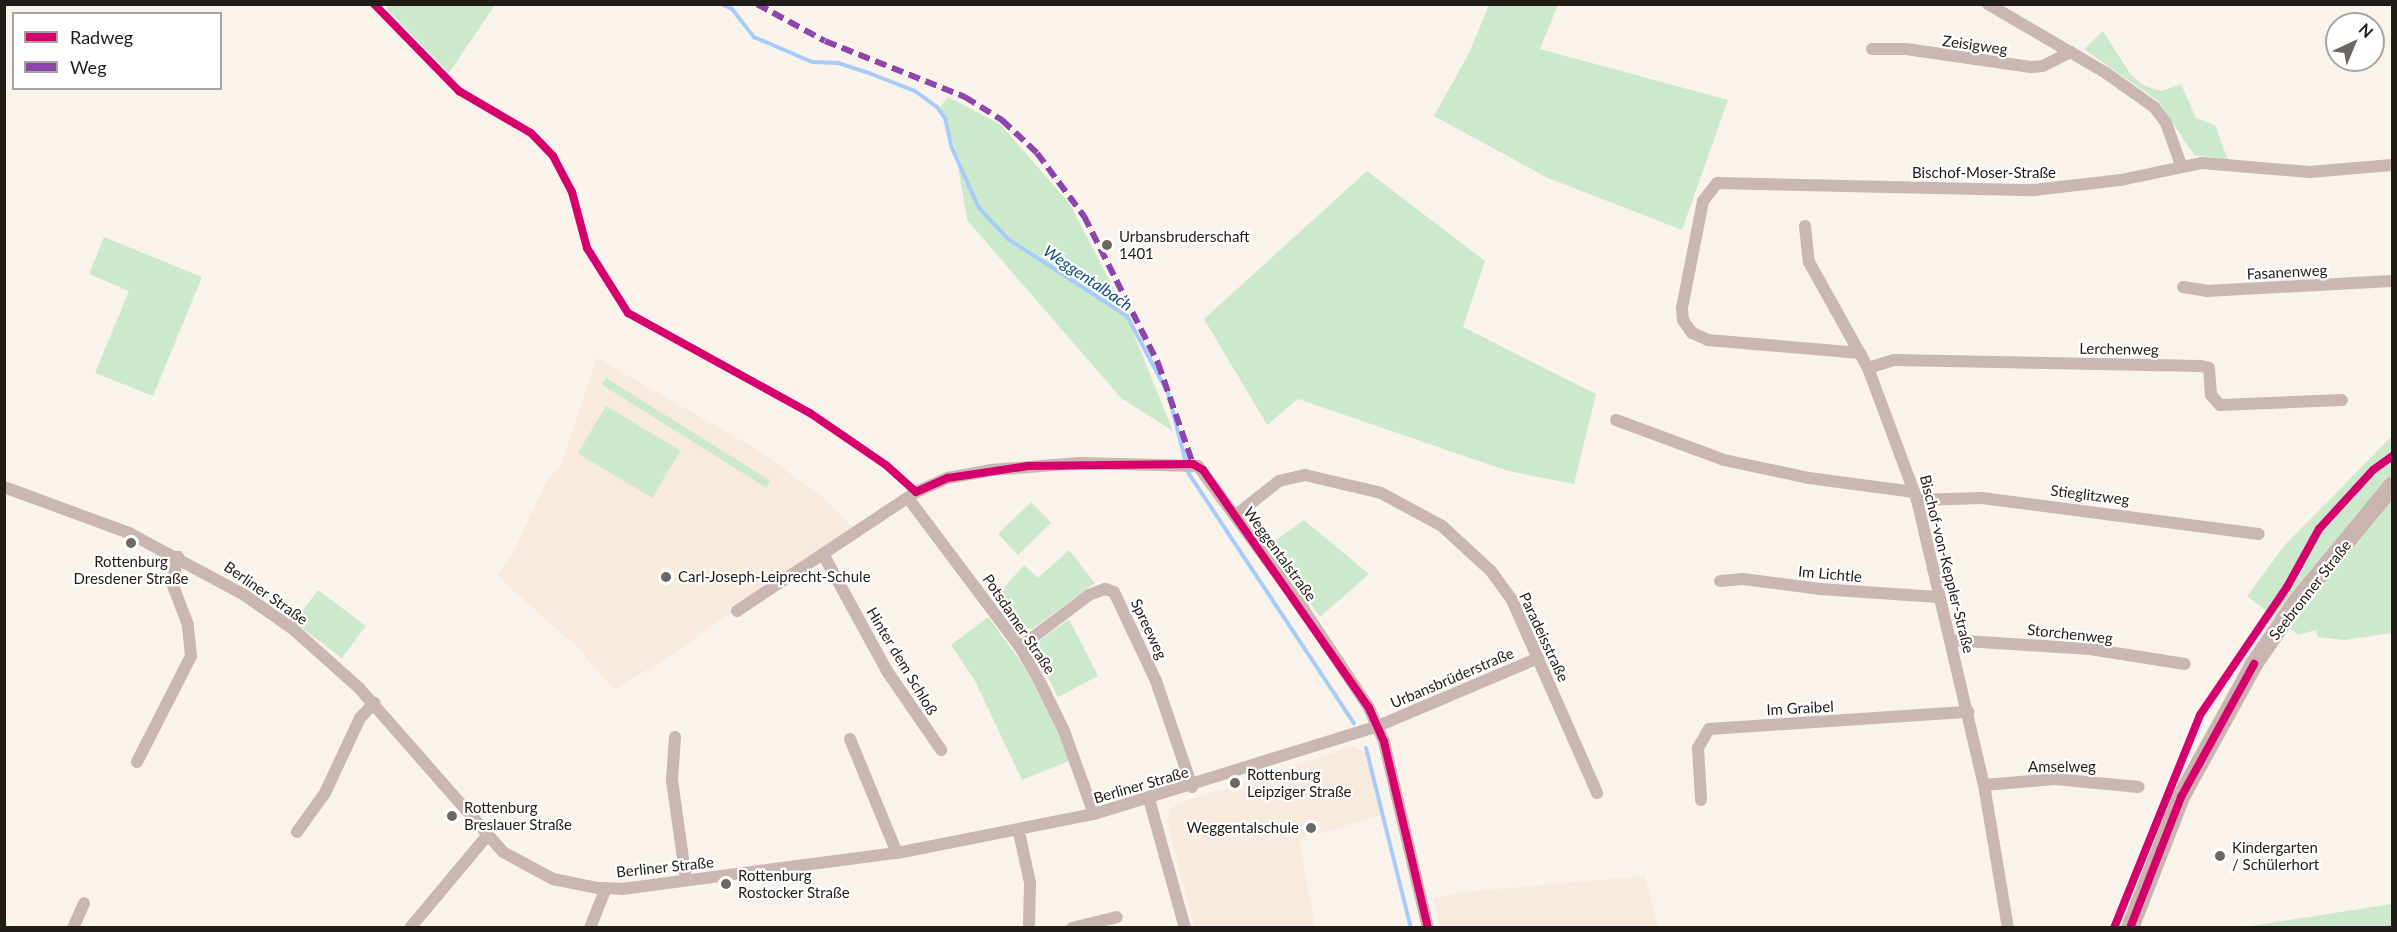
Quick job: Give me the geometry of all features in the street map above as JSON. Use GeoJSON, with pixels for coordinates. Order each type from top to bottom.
{"type":"FeatureCollection","features":[{"type":"Feature","properties":{"kind":"street"},"geometry":{"type":"LineString","coordinates":[[1988,4],[2071,52],[2154,107],[2166,123],[2181,165]]}},
{"type":"Feature","properties":{"kind":"street","name":"Zeisigweg"},"geometry":{"type":"LineString","coordinates":[[1872,49],[1906,49],[2031,67],[2043,66],[2071,52]]}},
{"type":"Feature","properties":{"kind":"street","name":"Bischof-Moser-Straße"},"geometry":{"type":"LineString","coordinates":[[1860,353],[1708,340],[1692,333],[1683,320],[1682,308],[1703,201],[1717,183],[2034,190],[2121,180],[2181,165],[2202,163],[2310,172],[2392,165]]}},
{"type":"Feature","properties":{"kind":"street","name":"Bischof-von-Keppler-Straße"},"geometry":{"type":"LineString","coordinates":[[1805,226],[1809,262],[1868,368],[1916,496],[1984,785],[2008,927]]}},
{"type":"Feature","properties":{"kind":"street","name":"Fasanenweg"},"geometry":{"type":"LineString","coordinates":[[2182,287],[2207,291],[2392,281]]}},
{"type":"Feature","properties":{"kind":"street","name":"Lerchenweg"},"geometry":{"type":"LineString","coordinates":[[1868,368],[1894,360],[2201,366],[2209,368],[2211,395],[2220,405],[2342,400]]}},
{"type":"Feature","properties":{"kind":"street","name":"Stieglitzweg"},"geometry":{"type":"LineString","coordinates":[[1616,420],[1724,460],[1809,478],[1916,496],[1982,498],[2259,534]]}},
{"type":"Feature","properties":{"kind":"street","name":"Weggentalstraße"},"geometry":{"type":"LineString","coordinates":[[737,611],[908,498],[948,478],[991,470],[1079,463],[1188,464],[1203,470],[1326,643],[1378,726],[1428,927]]}},
{"type":"Feature","properties":{"kind":"street","name":"Paradeisstraße"},"geometry":{"type":"LineString","coordinates":[[1236,515],[1279,482],[1296,475],[1397,499],[1442,526],[1491,571],[1512,600],[1597,793]]}},
{"type":"Feature","properties":{"kind":"street","name":"Seebronner Straße"},"geometry":{"type":"LineString","coordinates":[[2130,927],[2181,797],[2254,664],[2298,600],[2392,486]]}},
{"type":"Feature","properties":{"kind":"street","name":"Berliner Straße"},"geometry":{"type":"LineString","coordinates":[[4,487],[129,533],[229,584],[284,623],[374,703],[486,837],[517,861],[553,879],[606,888],[686,880],[897,853],[1019,832],[1192,787],[1378,726]]}},
{"type":"Feature","properties":{"kind":"street","name":"Potsdamer Straße"},"geometry":{"type":"LineString","coordinates":[[908,498],[1020,647],[1053,707],[1094,814]]}},
{"type":"Feature","properties":{"kind":"street","name":"Hinter dem Schloß"},"geometry":{"type":"LineString","coordinates":[[823,554],[887,671],[940,750]]}},
{"type":"Feature","properties":{"kind":"street"},"geometry":{"type":"LineString","coordinates":[[137,762],[191,656],[188,625],[172,583],[178,557]]}},
{"type":"Feature","properties":{"kind":"street","name":"Im Lichtle"},"geometry":{"type":"LineString","coordinates":[[1720,581],[1743,579],[1820,589],[1938,597]]}},
{"type":"Feature","properties":{"kind":"street","name":"Spreeweg"},"geometry":{"type":"LineString","coordinates":[[1020,647],[1089,595],[1105,589],[1114,592],[1156,681],[1192,787]]}},
{"type":"Feature","properties":{"kind":"street","name":"Storchenweg"},"geometry":{"type":"LineString","coordinates":[[1950,640],[2090,649],[2185,664]]}},
{"type":"Feature","properties":{"kind":"street","name":"Urbansbrüderstraße"},"geometry":{"type":"LineString","coordinates":[[1378,726],[1538,658]]}},
{"type":"Feature","properties":{"kind":"street"},"geometry":{"type":"LineString","coordinates":[[297,832],[325,793],[360,718],[374,703]]}},
{"type":"Feature","properties":{"kind":"street","name":"Im Graibel"},"geometry":{"type":"LineString","coordinates":[[1701,800],[1698,748],[1709,729],[1968,712]]}},
{"type":"Feature","properties":{"kind":"street"},"geometry":{"type":"LineString","coordinates":[[675,737],[672,780],[686,880]]}},
{"type":"Feature","properties":{"kind":"street"},"geometry":{"type":"LineString","coordinates":[[850,739],[897,853]]}},
{"type":"Feature","properties":{"kind":"street","name":"Amselweg"},"geometry":{"type":"LineString","coordinates":[[1984,785],[2055,780],[2139,787]]}},
{"type":"Feature","properties":{"kind":"street"},"geometry":{"type":"LineString","coordinates":[[1149,799],[1185,927]]}},
{"type":"Feature","properties":{"kind":"street"},"geometry":{"type":"LineString","coordinates":[[1019,832],[1030,883],[1029,927]]}},
{"type":"Feature","properties":{"kind":"street"},"geometry":{"type":"LineString","coordinates":[[410,927],[486,837]]}},
{"type":"Feature","properties":{"kind":"street"},"geometry":{"type":"LineString","coordinates":[[590,927],[606,888]]}},
{"type":"Feature","properties":{"kind":"street"},"geometry":{"type":"LineString","coordinates":[[73,927],[84,903]]}},
{"type":"Feature","properties":{"kind":"street"},"geometry":{"type":"LineString","coordinates":[[1072,927],[1118,917]]}},
{"type":"Feature","properties":{"kind":"shaded area"},"geometry":{"type":"Polygon","coordinates":[[[597,358],[758,450],[828,501],[854,529],[659,663],[614,689],[577,647],[497,576],[516,546],[548,478],[561,466],[597,358]]]}},
{"type":"Feature","properties":{"kind":"shaded area","name":"Weggentalschule"},"geometry":{"type":"Polygon","coordinates":[[[1354,746],[1366,753],[1381,815],[1299,840],[1315,927],[1194,927],[1167,820],[1170,810],[1177,804],[1354,746]]]}},
{"type":"Feature","properties":{"kind":"shaded area"},"geometry":{"type":"Polygon","coordinates":[[[1645,876],[1658,927],[1440,927],[1434,899],[1464,892],[1645,876]]]}},
{"type":"Feature","properties":{"kind":"green space"},"geometry":{"type":"Polygon","coordinates":[[[390,4],[495,5],[449,73],[386,8],[390,4]]]}},
{"type":"Feature","properties":{"kind":"green space"},"geometry":{"type":"Polygon","coordinates":[[[1489,5],[1558,5],[1540,49],[1728,100],[1682,230],[1548,178],[1434,116],[1469,53],[1489,5]]]}},
{"type":"Feature","properties":{"kind":"green space"},"geometry":{"type":"Polygon","coordinates":[[[2103,31],[2131,75],[2145,86],[2161,91],[2181,84],[2196,118],[2215,125],[2228,160],[2194,155],[2158,101],[2084,49],[2103,31]]]}},
{"type":"Feature","properties":{"kind":"green space"},"geometry":{"type":"Polygon","coordinates":[[[948,97],[1000,124],[1070,204],[1122,305],[1173,431],[1121,398],[967,220],[955,147],[940,107],[948,97]]]}},
{"type":"Feature","properties":{"kind":"green space"},"geometry":{"type":"Polygon","coordinates":[[[1367,171],[1485,261],[1463,327],[1596,394],[1574,484],[1508,471],[1298,399],[1267,425],[1204,319],[1367,171]]]}},
{"type":"Feature","properties":{"kind":"green space"},"geometry":{"type":"Polygon","coordinates":[[[104,237],[202,277],[153,396],[95,373],[129,291],[89,274],[104,237]]]}},
{"type":"Feature","properties":{"kind":"green space"},"geometry":{"type":"Polygon","coordinates":[[[606,378],[771,481],[766,488],[602,385],[606,378]]]}},
{"type":"Feature","properties":{"kind":"green space"},"geometry":{"type":"Polygon","coordinates":[[[606,406],[681,451],[652,498],[578,453],[606,406]]]}},
{"type":"Feature","properties":{"kind":"green space"},"geometry":{"type":"Polygon","coordinates":[[[2392,436],[2392,633],[2344,640],[2318,637],[2316,630],[2298,635],[2247,596],[2284,546],[2392,436]]]}},
{"type":"Feature","properties":{"kind":"green space"},"geometry":{"type":"Polygon","coordinates":[[[1031,502],[1051,523],[1018,555],[998,534],[1031,502]]]}},
{"type":"Feature","properties":{"kind":"green space"},"geometry":{"type":"Polygon","coordinates":[[[1304,520],[1369,574],[1320,617],[1269,545],[1304,520]]]}},
{"type":"Feature","properties":{"kind":"green space"},"geometry":{"type":"Polygon","coordinates":[[[1069,550],[1095,583],[1032,629],[1019,628],[994,599],[1024,565],[1038,578],[1069,550]]]}},
{"type":"Feature","properties":{"kind":"green space"},"geometry":{"type":"Polygon","coordinates":[[[318,590],[366,626],[342,658],[294,622],[318,590]]]}},
{"type":"Feature","properties":{"kind":"green space"},"geometry":{"type":"Polygon","coordinates":[[[988,617],[1021,662],[1050,712],[1069,761],[1022,780],[975,681],[951,645],[988,617]]]}},
{"type":"Feature","properties":{"kind":"green space"},"geometry":{"type":"Polygon","coordinates":[[[1069,619],[1098,676],[1058,697],[1034,651],[1039,641],[1069,619]]]}},
{"type":"Feature","properties":{"kind":"green space"},"geometry":{"type":"Polygon","coordinates":[[[2392,904],[2392,927],[2244,927],[2392,904]]]}},
{"type":"Feature","properties":{"kind":"waterway","name":"Weggentalbach"},"geometry":{"type":"LineString","coordinates":[[721,4],[732,9],[754,37],[812,62],[838,63],[869,73],[915,91],[937,107],[945,118],[952,148],[979,208],[1008,239],[1127,316],[1168,393],[1189,474],[1354,723]]}},
{"type":"Feature","properties":{"kind":"waterway","name":"Weggentalbach"},"geometry":{"type":"LineString","coordinates":[[1366,748],[1411,928]]}},
{"type":"Feature","properties":{"kind":"marked path"},"geometry":{"type":"LineString","coordinates":[[757,4],[825,41],[965,97],[1002,120],[1037,153],[1084,216],[1158,363],[1193,464]]}},
{"type":"Feature","properties":{"kind":"cycle path"},"geometry":{"type":"LineString","coordinates":[[374,4],[459,91],[531,133],[553,156],[572,192],[587,248],[628,313],[810,413],[886,465],[916,492],[948,478],[1028,466],[1193,464],[1203,470],[1369,708],[1384,742],[1428,928]]}},
{"type":"Feature","properties":{"kind":"cycle path"},"geometry":{"type":"LineString","coordinates":[[2114,928],[2200,715],[2287,587],[2319,529],[2373,470],[2392,456]]}},
{"type":"Feature","properties":{"kind":"cycle path"},"geometry":{"type":"LineString","coordinates":[[2130,928],[2181,797],[2254,664]]}},
{"type":"Feature","properties":{"kind":"place","name":"Urbansbruderschaft 1401"},"geometry":{"type":"Point","coordinates":[1107,245]}},
{"type":"Feature","properties":{"kind":"place","name":"Rottenburg Dresdener Straße"},"geometry":{"type":"Point","coordinates":[131,543]}},
{"type":"Feature","properties":{"kind":"place","name":"Carl-Joseph-Leiprecht-Schule"},"geometry":{"type":"Point","coordinates":[666,577]}},
{"type":"Feature","properties":{"kind":"place","name":"Rottenburg Leipziger Straße"},"geometry":{"type":"Point","coordinates":[1235,783]}},
{"type":"Feature","properties":{"kind":"place","name":"Rottenburg Breslauer Straße"},"geometry":{"type":"Point","coordinates":[452,816]}},
{"type":"Feature","properties":{"kind":"place","name":"Weggentalschule"},"geometry":{"type":"Point","coordinates":[1311,828]}},
{"type":"Feature","properties":{"kind":"place","name":"Kindergarten / Schülerhort"},"geometry":{"type":"Point","coordinates":[2220,856]}},
{"type":"Feature","properties":{"kind":"place","name":"Rottenburg Rostocker Straße"},"geometry":{"type":"Point","coordinates":[726,884]}}]}
